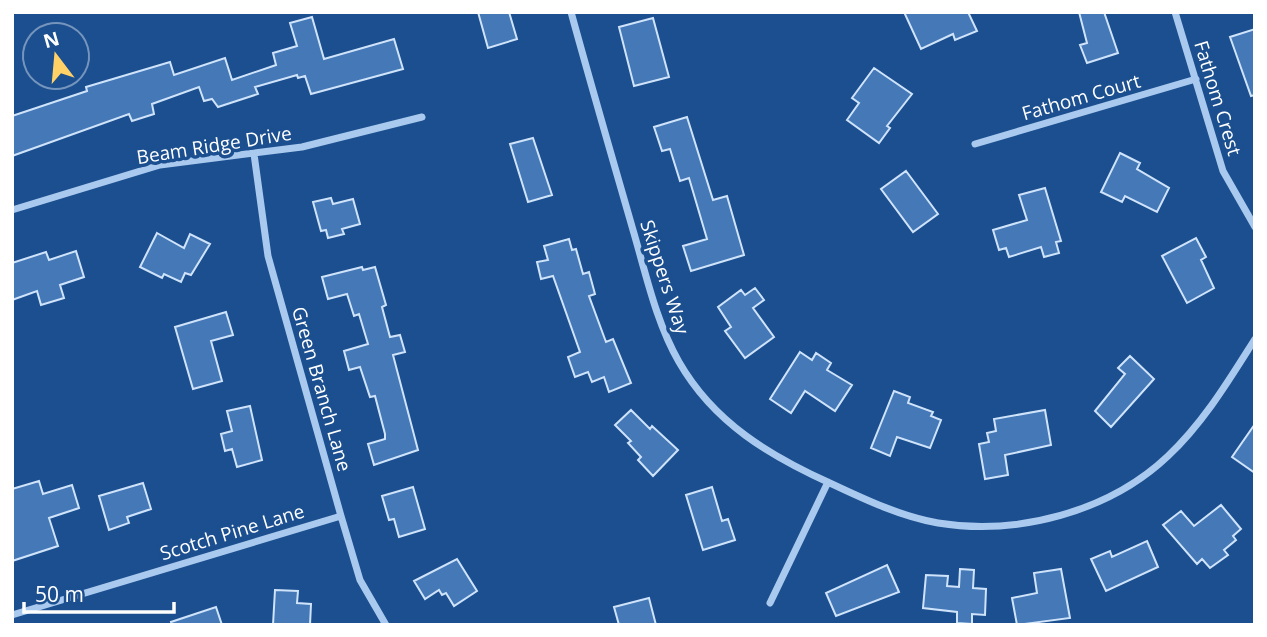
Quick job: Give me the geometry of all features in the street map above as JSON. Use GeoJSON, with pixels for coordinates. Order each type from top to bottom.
{"type":"FeatureCollection","features":[{"type":"Feature","properties":{"kind":"street","name":"Skippers Way"},"geometry":{"type":"LineString","coordinates":[[571,12],[659,317],[678,361],[700,393],[734,429],[765,451],[828,482],[883,508],[937,523],[1001,525],[1038,521],[1073,512],[1124,488],[1168,456],[1211,407],[1255,339]]}},
{"type":"Feature","properties":{"kind":"street","name":"Fathom Crest"},"geometry":{"type":"LineString","coordinates":[[1175,12],[1223,171],[1255,227]]}},
{"type":"Feature","properties":{"kind":"street","name":"Fathom Court"},"geometry":{"type":"LineString","coordinates":[[975,144],[1196,79]]}},
{"type":"Feature","properties":{"kind":"street","name":"Beam Ridge Drive"},"geometry":{"type":"LineString","coordinates":[[12,210],[160,166],[254,154],[352,136],[422,117]]}},
{"type":"Feature","properties":{"kind":"street","name":"Green Branch Lane"},"geometry":{"type":"LineString","coordinates":[[254,154],[268,256],[360,580],[386,625]]}},
{"type":"Feature","properties":{"kind":"street"},"geometry":{"type":"LineString","coordinates":[[770,603],[828,482]]}},
{"type":"Feature","properties":{"kind":"street","name":"Scotch Pine Lane"},"geometry":{"type":"LineString","coordinates":[[12,615],[341,516]]}},
{"type":"Feature","properties":{"kind":"building"},"geometry":{"type":"Polygon","coordinates":[[[478,12],[509,12],[517,39],[488,48],[478,12]]]}},
{"type":"Feature","properties":{"kind":"building"},"geometry":{"type":"Polygon","coordinates":[[[904,12],[968,12],[977,31],[955,40],[953,34],[921,49],[904,12]]]}},
{"type":"Feature","properties":{"kind":"building"},"geometry":{"type":"Polygon","coordinates":[[[1079,12],[1104,12],[1118,53],[1087,63],[1080,45],[1087,43],[1079,12]]]}},
{"type":"Feature","properties":{"kind":"building"},"geometry":{"type":"Polygon","coordinates":[[[312,17],[324,59],[394,39],[403,69],[311,94],[305,76],[298,78],[297,75],[255,87],[258,94],[218,107],[212,99],[204,101],[199,87],[152,104],[154,114],[132,121],[129,114],[12,156],[12,116],[91,91],[91,86],[170,62],[174,75],[225,58],[232,80],[276,65],[273,53],[297,46],[290,23],[312,17]]]}},
{"type":"Feature","properties":{"kind":"building"},"geometry":{"type":"Polygon","coordinates":[[[653,18],[669,77],[634,86],[619,27],[653,18]]]}},
{"type":"Feature","properties":{"kind":"building"},"geometry":{"type":"Polygon","coordinates":[[[1255,29],[1255,95],[1251,96],[1230,37],[1255,29]]]}},
{"type":"Feature","properties":{"kind":"building"},"geometry":{"type":"Polygon","coordinates":[[[874,68],[912,94],[887,126],[890,128],[879,143],[847,120],[859,103],[852,98],[874,68]]]}},
{"type":"Feature","properties":{"kind":"building"},"geometry":{"type":"Polygon","coordinates":[[[687,117],[713,200],[727,196],[744,255],[691,271],[683,246],[707,239],[689,178],[680,181],[670,149],[662,151],[654,127],[687,117]]]}},
{"type":"Feature","properties":{"kind":"building"},"geometry":{"type":"Polygon","coordinates":[[[533,138],[552,195],[528,202],[510,144],[533,138]]]}},
{"type":"Feature","properties":{"kind":"building"},"geometry":{"type":"Polygon","coordinates":[[[1120,153],[1140,163],[1137,169],[1169,188],[1157,212],[1125,196],[1122,202],[1101,192],[1120,153]]]}},
{"type":"Feature","properties":{"kind":"building"},"geometry":{"type":"Polygon","coordinates":[[[906,171],[938,214],[913,232],[881,189],[906,171]]]}},
{"type":"Feature","properties":{"kind":"building"},"geometry":{"type":"Polygon","coordinates":[[[1045,188],[1061,241],[1056,242],[1059,253],[1044,257],[1041,247],[1009,257],[1006,248],[999,250],[993,230],[1027,220],[1019,195],[1045,188]]]}},
{"type":"Feature","properties":{"kind":"building"},"geometry":{"type":"Polygon","coordinates":[[[331,198],[333,204],[353,199],[360,224],[342,229],[344,234],[328,238],[326,230],[321,231],[313,202],[331,198]]]}},
{"type":"Feature","properties":{"kind":"building"},"geometry":{"type":"Polygon","coordinates":[[[157,233],[184,248],[190,234],[210,244],[191,275],[185,273],[181,282],[164,274],[162,278],[140,267],[157,233]]]}},
{"type":"Feature","properties":{"kind":"building"},"geometry":{"type":"Polygon","coordinates":[[[1196,238],[1206,257],[1201,260],[1214,288],[1187,303],[1162,256],[1196,238]]]}},
{"type":"Feature","properties":{"kind":"building"},"geometry":{"type":"Polygon","coordinates":[[[569,239],[572,250],[576,249],[583,274],[589,272],[595,294],[589,296],[606,342],[613,339],[631,383],[609,392],[604,377],[592,382],[588,372],[575,377],[568,357],[580,352],[553,276],[541,279],[537,262],[548,260],[544,246],[569,239]]]}},
{"type":"Feature","properties":{"kind":"building"},"geometry":{"type":"Polygon","coordinates":[[[76,251],[84,277],[60,285],[64,298],[41,305],[37,291],[12,300],[12,263],[46,252],[49,260],[76,251]]]}},
{"type":"Feature","properties":{"kind":"building"},"geometry":{"type":"Polygon","coordinates":[[[362,267],[363,270],[375,267],[386,305],[382,307],[390,337],[400,335],[405,352],[393,355],[418,450],[374,465],[368,444],[385,439],[375,396],[370,397],[360,367],[349,370],[344,351],[368,344],[359,314],[354,316],[347,294],[328,299],[322,277],[362,267]]]}},
{"type":"Feature","properties":{"kind":"building"},"geometry":{"type":"Polygon","coordinates":[[[755,288],[764,300],[753,308],[774,337],[745,358],[725,331],[731,327],[718,307],[741,290],[745,295],[755,288]]]}},
{"type":"Feature","properties":{"kind":"building"},"geometry":{"type":"Polygon","coordinates":[[[226,312],[233,335],[211,341],[222,381],[193,389],[175,327],[226,312]]]}},
{"type":"Feature","properties":{"kind":"building"},"geometry":{"type":"Polygon","coordinates":[[[800,352],[812,360],[816,353],[831,363],[827,370],[852,385],[835,411],[805,391],[791,413],[770,399],[800,352]]]}},
{"type":"Feature","properties":{"kind":"building"},"geometry":{"type":"Polygon","coordinates":[[[1130,356],[1154,379],[1111,427],[1095,411],[1125,374],[1118,368],[1130,356]]]}},
{"type":"Feature","properties":{"kind":"building"},"geometry":{"type":"Polygon","coordinates":[[[894,391],[910,397],[908,403],[933,412],[931,416],[941,420],[930,448],[897,437],[890,456],[871,448],[894,391]]]}},
{"type":"Feature","properties":{"kind":"building"},"geometry":{"type":"Polygon","coordinates":[[[250,406],[262,460],[237,467],[232,449],[225,451],[221,434],[232,431],[227,411],[250,406]]]}},
{"type":"Feature","properties":{"kind":"building"},"geometry":{"type":"Polygon","coordinates":[[[631,410],[650,429],[652,426],[678,450],[653,476],[638,460],[641,457],[628,443],[631,441],[615,425],[631,410]]]}},
{"type":"Feature","properties":{"kind":"building"},"geometry":{"type":"Polygon","coordinates":[[[1045,410],[1051,445],[1005,455],[1008,475],[985,479],[979,444],[989,442],[987,433],[996,431],[994,419],[1045,410]]]}},
{"type":"Feature","properties":{"kind":"building"},"geometry":{"type":"Polygon","coordinates":[[[1255,424],[1255,473],[1232,457],[1255,424]]]}},
{"type":"Feature","properties":{"kind":"building"},"geometry":{"type":"Polygon","coordinates":[[[39,481],[43,494],[72,485],[79,508],[49,518],[58,546],[12,561],[12,489],[39,481]]]}},
{"type":"Feature","properties":{"kind":"building"},"geometry":{"type":"Polygon","coordinates":[[[143,483],[151,509],[127,517],[129,523],[109,530],[99,496],[143,483]]]}},
{"type":"Feature","properties":{"kind":"building"},"geometry":{"type":"Polygon","coordinates":[[[413,487],[425,529],[399,537],[394,519],[389,520],[382,496],[413,487]]]}},
{"type":"Feature","properties":{"kind":"building"},"geometry":{"type":"Polygon","coordinates":[[[712,487],[722,521],[728,519],[735,540],[703,550],[686,495],[712,487]]]}},
{"type":"Feature","properties":{"kind":"building"},"geometry":{"type":"Polygon","coordinates":[[[1221,505],[1241,529],[1233,536],[1236,540],[1224,550],[1228,555],[1210,568],[1202,559],[1197,564],[1163,525],[1181,511],[1194,526],[1221,505]]]}},
{"type":"Feature","properties":{"kind":"building"},"geometry":{"type":"Polygon","coordinates":[[[1147,541],[1158,567],[1106,591],[1091,559],[1110,551],[1112,557],[1147,541]]]}},
{"type":"Feature","properties":{"kind":"building"},"geometry":{"type":"Polygon","coordinates":[[[457,559],[477,591],[454,606],[446,593],[442,595],[439,590],[425,599],[414,581],[457,559]]]}},
{"type":"Feature","properties":{"kind":"building"},"geometry":{"type":"Polygon","coordinates":[[[887,565],[899,592],[836,616],[826,593],[887,565]]]}},
{"type":"Feature","properties":{"kind":"building"},"geometry":{"type":"Polygon","coordinates":[[[960,569],[974,570],[973,588],[986,589],[985,615],[972,614],[972,624],[957,623],[957,612],[923,608],[926,575],[948,576],[947,586],[959,587],[960,569]]]}},
{"type":"Feature","properties":{"kind":"building"},"geometry":{"type":"Polygon","coordinates":[[[1061,569],[1070,618],[1017,625],[1012,598],[1037,593],[1034,573],[1061,569]]]}},
{"type":"Feature","properties":{"kind":"building"},"geometry":{"type":"Polygon","coordinates":[[[275,590],[298,591],[297,603],[311,604],[310,625],[273,625],[275,590]]]}},
{"type":"Feature","properties":{"kind":"building"},"geometry":{"type":"Polygon","coordinates":[[[649,598],[656,625],[619,625],[614,607],[649,598]]]}},
{"type":"Feature","properties":{"kind":"building"},"geometry":{"type":"Polygon","coordinates":[[[216,607],[222,625],[172,625],[171,622],[216,607]]]}}]}
